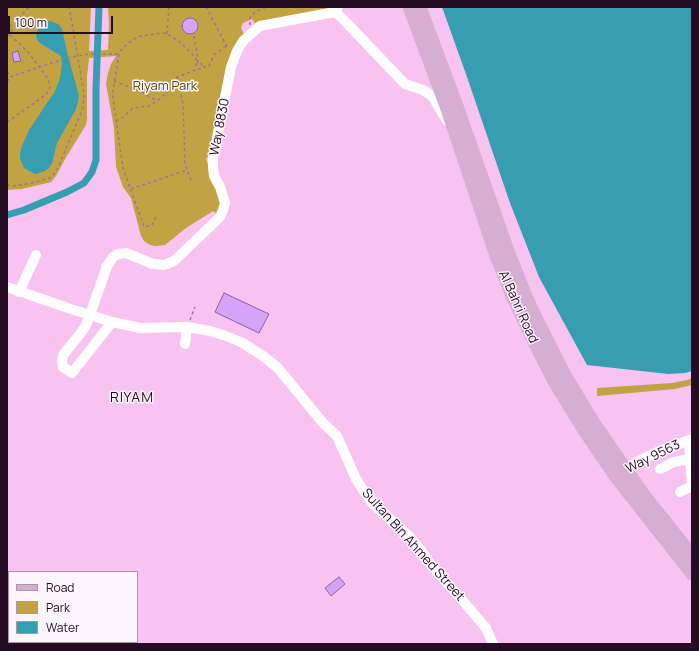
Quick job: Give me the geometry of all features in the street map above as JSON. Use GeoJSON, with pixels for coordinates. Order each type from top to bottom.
{"type":"FeatureCollection","features":[{"type":"Feature","properties":{"kind":"main road","name":"Al Bahri Road"},"geometry":{"type":"LineString","coordinates":[[409,7],[456,136],[496,256],[525,325],[559,390],[582,427],[620,473],[692,574]]}},
{"type":"Feature","properties":{"kind":"main road","name":"Al Bahri Road"},"geometry":{"type":"LineString","coordinates":[[420,7],[508,251],[540,327],[566,377],[594,423],[620,473],[644,495],[692,555]]}},
{"type":"Feature","properties":{"kind":"street","name":"Way 8830"},"geometry":{"type":"LineString","coordinates":[[112,322],[72,373],[63,367],[63,355],[85,327],[107,266],[112,257],[118,254],[126,253],[153,264],[164,265],[174,261],[220,217],[225,203],[220,187],[214,176],[213,158],[231,67],[237,51],[243,41],[260,26],[337,9],[342,18],[405,84],[423,90],[432,96],[456,136]]}},
{"type":"Feature","properties":{"kind":"street"},"geometry":{"type":"LineString","coordinates":[[19,292],[36,255]]}},
{"type":"Feature","properties":{"kind":"street","name":"Sultan Bin Ahmed Street"},"geometry":{"type":"LineString","coordinates":[[7,288],[112,322],[140,328],[187,327],[210,331],[243,343],[263,356],[278,368],[323,423],[337,436],[356,479],[373,504],[399,527],[420,549],[432,566],[486,628],[493,644]]}},
{"type":"Feature","properties":{"kind":"street"},"geometry":{"type":"LineString","coordinates":[[186,344],[187,327]]}},
{"type":"Feature","properties":{"kind":"street","name":"Way 9563"},"geometry":{"type":"LineString","coordinates":[[620,473],[637,462],[690,439]]}},
{"type":"Feature","properties":{"kind":"street"},"geometry":{"type":"LineString","coordinates":[[680,492],[692,486],[690,439]]}},
{"type":"Feature","properties":{"kind":"street"},"geometry":{"type":"LineString","coordinates":[[660,469],[674,462],[690,459]]}},
{"type":"Feature","properties":{"kind":"path"},"geometry":{"type":"LineString","coordinates":[[10,27],[29,7]]}},
{"type":"Feature","properties":{"kind":"path"},"geometry":{"type":"LineString","coordinates":[[7,185],[23,185],[50,178],[57,170],[83,106],[84,94],[69,7]]}},
{"type":"Feature","properties":{"kind":"path"},"geometry":{"type":"LineString","coordinates":[[168,34],[169,7]]}},
{"type":"Feature","properties":{"kind":"path"},"geometry":{"type":"LineString","coordinates":[[206,7],[234,59]]}},
{"type":"Feature","properties":{"kind":"path"},"geometry":{"type":"LineString","coordinates":[[252,32],[249,24],[250,17],[256,11],[267,7]]}},
{"type":"Feature","properties":{"kind":"path"},"geometry":{"type":"LineString","coordinates":[[7,25],[12,31],[10,35]]}},
{"type":"Feature","properties":{"kind":"path"},"geometry":{"type":"LineString","coordinates":[[156,217],[152,225],[144,227],[123,168],[113,94],[119,54],[128,43],[134,39],[141,36],[163,33],[168,34],[180,42],[203,67]]}},
{"type":"Feature","properties":{"kind":"path"},"geometry":{"type":"LineString","coordinates":[[7,122],[40,99],[49,91],[50,87],[50,82],[46,76],[21,45],[10,35]]}},
{"type":"Feature","properties":{"kind":"path"},"geometry":{"type":"LineString","coordinates":[[194,36],[198,59],[198,63],[196,65],[198,68]]}},
{"type":"Feature","properties":{"kind":"path"},"geometry":{"type":"LineString","coordinates":[[116,121],[122,118],[133,108],[149,106],[157,101],[173,87],[177,77],[198,68],[201,69],[209,66],[214,55],[227,45]]}},
{"type":"Feature","properties":{"kind":"path"},"geometry":{"type":"LineString","coordinates":[[8,81],[10,77],[71,57],[90,54],[119,54]]}},
{"type":"Feature","properties":{"kind":"path"},"geometry":{"type":"LineString","coordinates":[[7,72],[10,77]]}},
{"type":"Feature","properties":{"kind":"path"},"geometry":{"type":"LineString","coordinates":[[177,77],[183,104],[185,162],[192,183]]}},
{"type":"Feature","properties":{"kind":"path"},"geometry":{"type":"LineString","coordinates":[[114,81],[142,92],[157,101]]}},
{"type":"Feature","properties":{"kind":"path"},"geometry":{"type":"LineString","coordinates":[[131,189],[187,170]]}},
{"type":"Feature","properties":{"kind":"path"},"geometry":{"type":"LineString","coordinates":[[187,327],[196,308]]}},
{"type":"Feature","properties":{"kind":"green space","name":"Riyam Park"},"geometry":{"type":"Polygon","coordinates":[[[7,7],[91,7],[89,51],[108,50],[108,7],[331,7],[324,11],[255,23],[252,19],[243,23],[241,28],[244,34],[236,44],[231,56],[210,154],[206,159],[222,203],[217,214],[213,211],[186,228],[165,245],[156,246],[150,245],[144,241],[141,236],[131,198],[123,187],[116,167],[114,128],[106,84],[111,64],[116,56],[89,58],[86,125],[56,176],[51,182],[22,189],[7,190],[7,7]]]}},
{"type":"Feature","properties":{"kind":"green space"},"geometry":{"type":"Polygon","coordinates":[[[692,378],[692,385],[675,389],[597,396],[597,388],[672,383],[692,378]]]}},
{"type":"Feature","properties":{"kind":"water"},"geometry":{"type":"Polygon","coordinates":[[[442,7],[692,7],[692,371],[668,374],[587,365],[539,277],[510,203],[442,7]]]}},
{"type":"Feature","properties":{"kind":"water"},"geometry":{"type":"Polygon","coordinates":[[[50,21],[58,24],[62,29],[79,96],[76,109],[57,143],[52,163],[45,171],[35,174],[24,168],[20,158],[20,153],[29,130],[55,91],[60,78],[62,64],[61,56],[40,43],[37,40],[36,35],[39,27],[50,21]]]}},
{"type":"Feature","properties":{"kind":"building"},"geometry":{"type":"Polygon","coordinates":[[[190,18],[197,23],[198,26],[193,33],[190,34],[183,29],[182,26],[187,19],[190,18]]]}},
{"type":"Feature","properties":{"kind":"building"},"geometry":{"type":"Polygon","coordinates":[[[18,51],[21,61],[14,62],[12,53],[18,51]]]}},
{"type":"Feature","properties":{"kind":"building"},"geometry":{"type":"Polygon","coordinates":[[[224,293],[269,314],[259,333],[215,312],[224,293]]]}},
{"type":"Feature","properties":{"kind":"building"},"geometry":{"type":"Polygon","coordinates":[[[339,577],[345,584],[331,596],[325,588],[339,577]]]}},
{"type":"Feature","properties":{"kind":"waterway"},"geometry":{"type":"LineString","coordinates":[[7,215],[24,210],[67,192],[84,183],[92,172],[96,160],[96,89],[99,7]]}},
{"type":"Feature","properties":{"kind":"district","name":"RIYAM"},"geometry":{"type":"Point","coordinates":[132,398]}}]}
